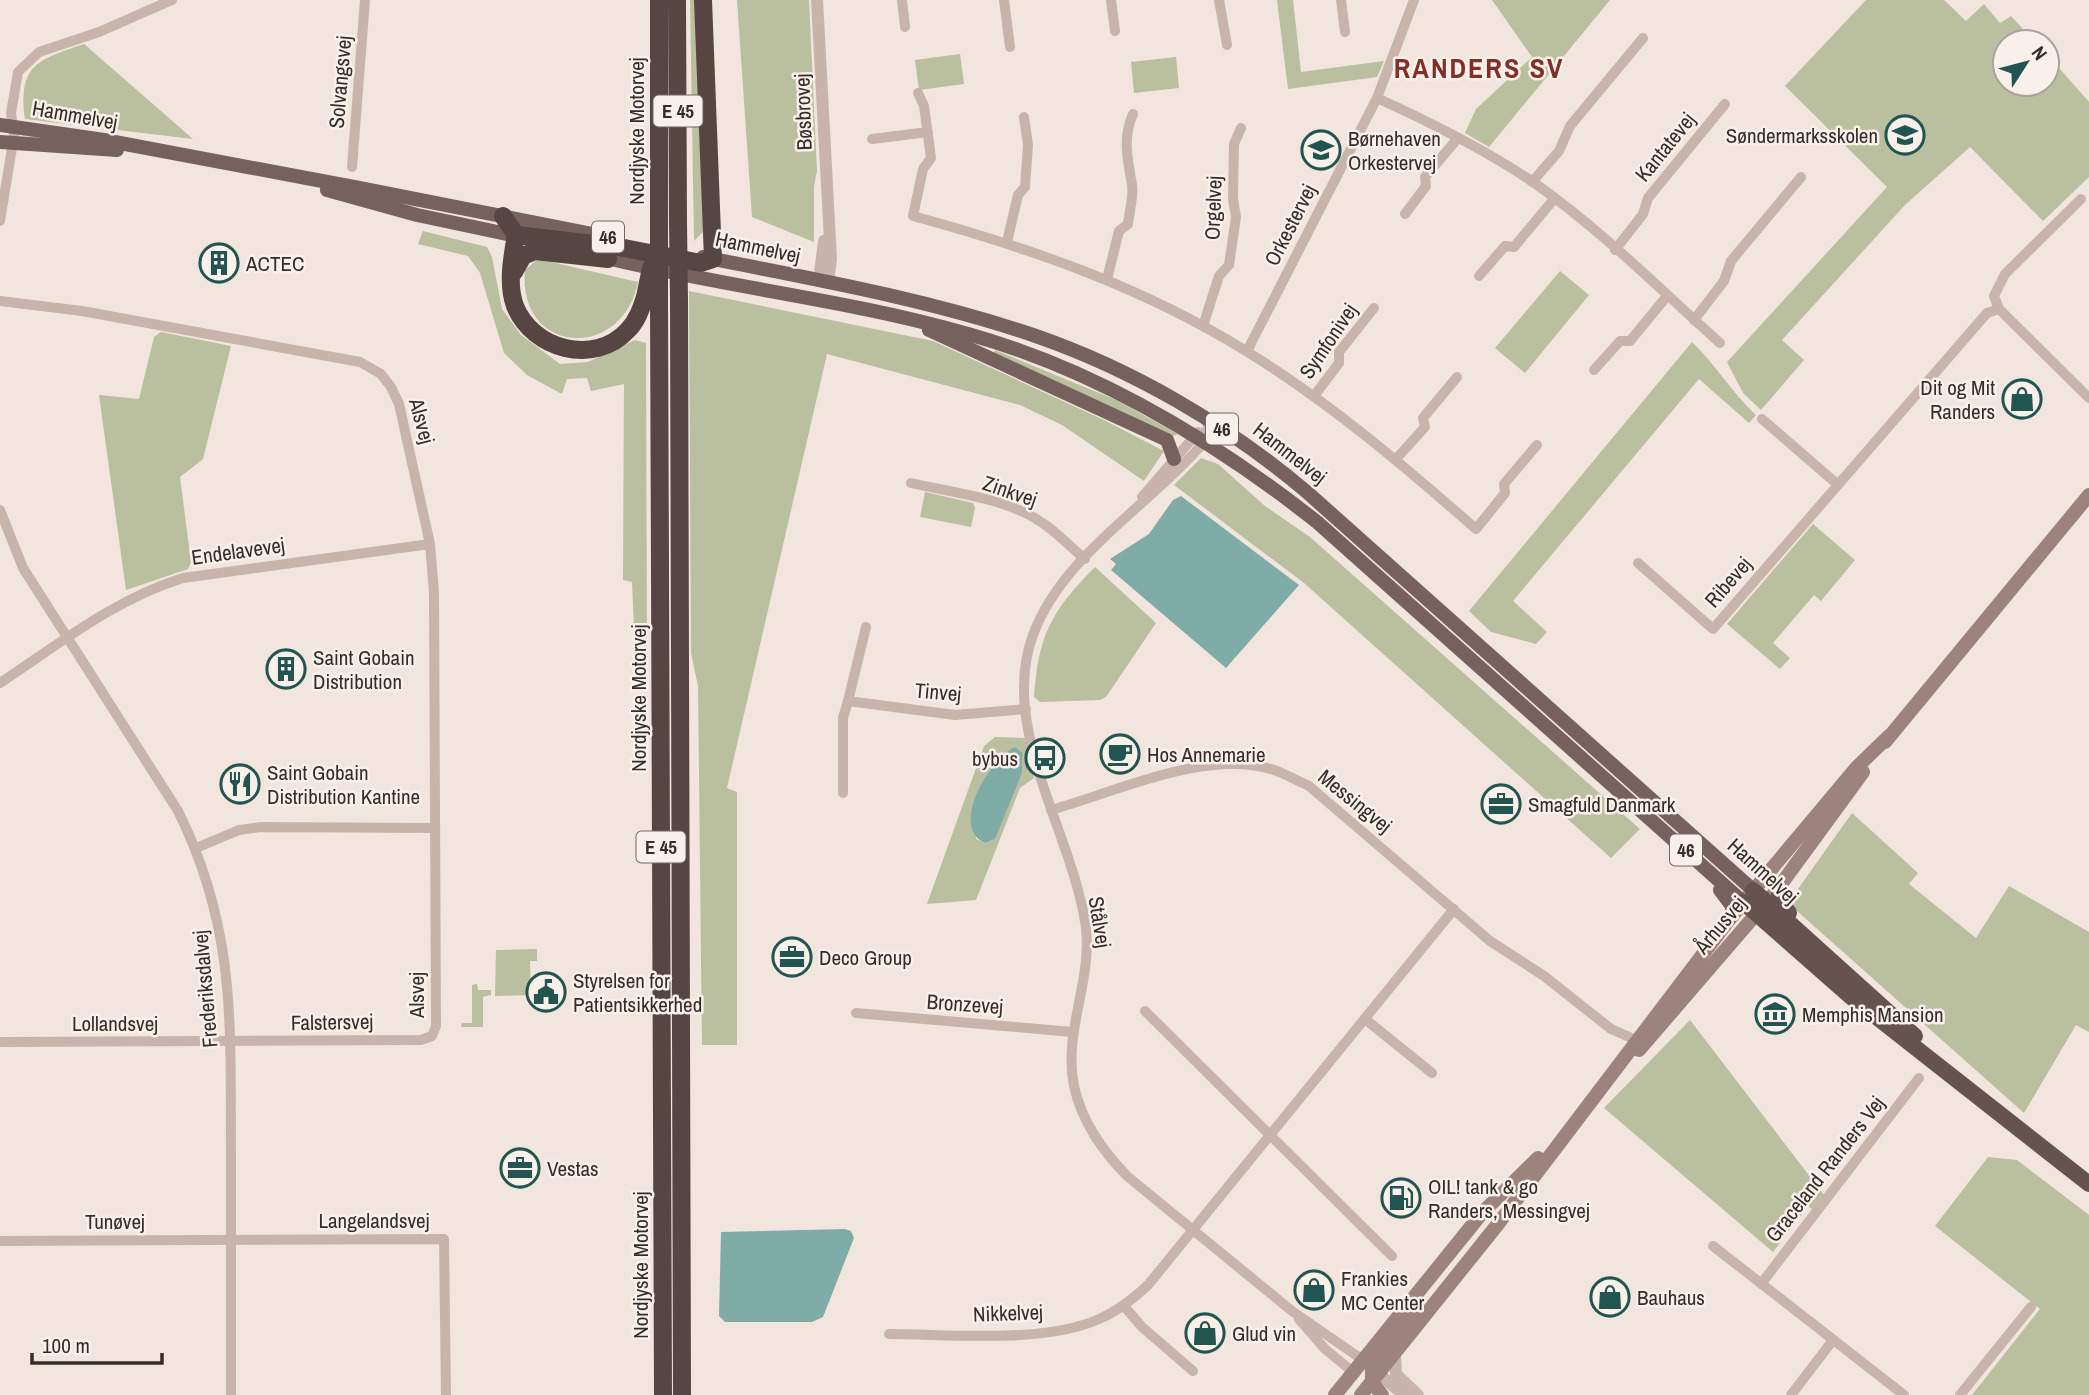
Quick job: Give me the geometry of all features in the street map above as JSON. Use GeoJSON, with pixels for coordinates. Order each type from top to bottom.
{"type":"FeatureCollection","features":[{"type":"Feature","properties":{"kind":"highway"},"geometry":{"type":"LineString","coordinates":[[503,216],[516,235],[511,279],[514,303],[528,327],[553,346],[572,350],[602,347],[615,340],[652,298],[651,260],[656,219],[659,0]]}},
{"type":"Feature","properties":{"kind":"highway","name":"Nordjyske Motorvej"},"geometry":{"type":"LineString","coordinates":[[677,0],[682,1395]]}},
{"type":"Feature","properties":{"kind":"highway"},"geometry":{"type":"LineString","coordinates":[[516,235],[620,247],[701,263],[713,258],[703,0]]}},
{"type":"Feature","properties":{"kind":"highway"},"geometry":{"type":"LineString","coordinates":[[511,279],[519,261],[529,252],[608,259]]}},
{"type":"Feature","properties":{"kind":"highway","name":"Nordjyske Motorvej"},"geometry":{"type":"LineString","coordinates":[[652,298],[663,1395]]}},
{"type":"Feature","properties":{"kind":"highway","name":"Hammelvej"},"geometry":{"type":"LineString","coordinates":[[1755,902],[1884,1008],[2013,1124]]}},
{"type":"Feature","properties":{"kind":"highway","name":"Hammelvej"},"geometry":{"type":"LineString","coordinates":[[1755,902],[1862,1006],[2089,1184]]}},
{"type":"Feature","properties":{"kind":"main road","name":"Hammelvej"},"geometry":{"type":"LineString","coordinates":[[5,135],[104,141],[503,216],[713,258],[1042,338],[1125,375],[1209,421],[1262,455],[1308,493],[1755,902]]}},
{"type":"Feature","properties":{"kind":"main road","name":"Hammelvej"},"geometry":{"type":"LineString","coordinates":[[5,135],[110,150],[142,149]]}},
{"type":"Feature","properties":{"kind":"main road","name":"Hammelvej"},"geometry":{"type":"LineString","coordinates":[[261,172],[417,215],[516,235],[608,259],[968,333],[1046,360],[1114,391],[1199,438],[1270,485],[1317,522],[1628,797],[1755,902]]}},
{"type":"Feature","properties":{"kind":"main road"},"geometry":{"type":"LineString","coordinates":[[693,275],[803,288],[822,283],[837,304]]}},
{"type":"Feature","properties":{"kind":"main road"},"geometry":{"type":"LineString","coordinates":[[903,318],[1167,440],[1174,459]]}},
{"type":"Feature","properties":{"kind":"main road","name":"Århusvej"},"geometry":{"type":"LineString","coordinates":[[1335,1395],[1367,1377],[1395,1356],[1636,1041],[1755,902],[2089,495]]}},
{"type":"Feature","properties":{"kind":"main road","name":"Århusvej"},"geometry":{"type":"LineString","coordinates":[[1621,1064],[1657,1031],[1827,802],[1889,736]]}},
{"type":"Feature","properties":{"kind":"main road","name":"Århusvej"},"geometry":{"type":"LineString","coordinates":[[1367,1377],[1482,1213],[1571,1125]]}},
{"type":"Feature","properties":{"kind":"main road"},"geometry":{"type":"LineString","coordinates":[[1346,1395],[1367,1377]]}},
{"type":"Feature","properties":{"kind":"street"},"geometry":{"type":"LineString","coordinates":[[0,221],[5,135],[18,72],[39,52],[99,32],[172,0]]}},
{"type":"Feature","properties":{"kind":"street","name":"Solvangsvej"},"geometry":{"type":"LineString","coordinates":[[352,167],[365,0]]}},
{"type":"Feature","properties":{"kind":"street","name":"Bøsbrovej"},"geometry":{"type":"LineString","coordinates":[[817,0],[831,259],[822,283]]}},
{"type":"Feature","properties":{"kind":"street"},"geometry":{"type":"LineString","coordinates":[[902,0],[905,27]]}},
{"type":"Feature","properties":{"kind":"street"},"geometry":{"type":"LineString","coordinates":[[1004,0],[1010,47]]}},
{"type":"Feature","properties":{"kind":"street"},"geometry":{"type":"LineString","coordinates":[[1111,0],[1115,31]]}},
{"type":"Feature","properties":{"kind":"street"},"geometry":{"type":"LineString","coordinates":[[1219,0],[1227,45]]}},
{"type":"Feature","properties":{"kind":"street"},"geometry":{"type":"LineString","coordinates":[[1341,0],[1345,32]]}},
{"type":"Feature","properties":{"kind":"street","name":"Orkestervej"},"geometry":{"type":"LineString","coordinates":[[1247,351],[1377,97],[1414,0]]}},
{"type":"Feature","properties":{"kind":"street"},"geometry":{"type":"LineString","coordinates":[[1532,182],[1559,151],[1570,126],[1643,38]]}},
{"type":"Feature","properties":{"kind":"street"},"geometry":{"type":"LineString","coordinates":[[918,93],[924,106],[931,158],[923,169],[913,216],[1007,242],[1107,279],[1247,351]]}},
{"type":"Feature","properties":{"kind":"street"},"geometry":{"type":"LineString","coordinates":[[1377,97],[1458,138],[1532,182],[1615,250],[1720,344]]}},
{"type":"Feature","properties":{"kind":"street","name":"Kantatevej"},"geometry":{"type":"LineString","coordinates":[[1615,250],[1643,214],[1648,198],[1725,104]]}},
{"type":"Feature","properties":{"kind":"street"},"geometry":{"type":"LineString","coordinates":[[1107,279],[1119,231],[1128,224],[1133,186],[1127,171],[1126,128],[1133,114]]}},
{"type":"Feature","properties":{"kind":"street"},"geometry":{"type":"LineString","coordinates":[[1007,242],[1018,195],[1025,187],[1028,145],[1024,117]]}},
{"type":"Feature","properties":{"kind":"street","name":"Orgelvej"},"geometry":{"type":"LineString","coordinates":[[1203,327],[1219,276],[1229,265],[1236,217],[1233,199],[1234,144],[1241,128]]}},
{"type":"Feature","properties":{"kind":"street"},"geometry":{"type":"LineString","coordinates":[[872,139],[928,132]]}},
{"type":"Feature","properties":{"kind":"street"},"geometry":{"type":"LineString","coordinates":[[1405,214],[1426,186],[1425,177],[1458,138]]}},
{"type":"Feature","properties":{"kind":"street"},"geometry":{"type":"LineString","coordinates":[[1694,320],[1724,281],[1731,261],[1801,177]]}},
{"type":"Feature","properties":{"kind":"street"},"geometry":{"type":"LineString","coordinates":[[1479,276],[1505,246],[1514,247],[1554,199]]}},
{"type":"Feature","properties":{"kind":"street"},"geometry":{"type":"LineString","coordinates":[[2081,199],[2005,274],[1994,296],[1999,309],[2089,398]]}},
{"type":"Feature","properties":{"kind":"street"},"geometry":{"type":"LineString","coordinates":[[1594,370],[1620,341],[1630,341],[1667,296]]}},
{"type":"Feature","properties":{"kind":"street","name":"Alsvej"},"geometry":{"type":"LineString","coordinates":[[0,301],[82,311],[360,362],[380,374],[391,387],[399,404],[430,544],[434,593],[436,1026],[432,1036]]}},
{"type":"Feature","properties":{"kind":"street","name":"Symfonivej"},"geometry":{"type":"LineString","coordinates":[[1314,396],[1339,363],[1339,352],[1374,308]]}},
{"type":"Feature","properties":{"kind":"street","name":"Ribevej"},"geometry":{"type":"LineString","coordinates":[[1638,563],[1713,629],[1987,313],[1999,309]]}},
{"type":"Feature","properties":{"kind":"street","name":"Symfonivej"},"geometry":{"type":"LineString","coordinates":[[1247,351],[1314,396],[1396,459],[1476,529],[1505,493],[1504,484],[1537,445]]}},
{"type":"Feature","properties":{"kind":"street"},"geometry":{"type":"LineString","coordinates":[[1396,459],[1425,427],[1423,418],[1457,377]]}},
{"type":"Feature","properties":{"kind":"street"},"geometry":{"type":"LineString","coordinates":[[1762,419],[1837,484]]}},
{"type":"Feature","properties":{"kind":"street","name":"Stålvej"},"geometry":{"type":"LineString","coordinates":[[1209,421],[1199,438],[1059,588],[1032,636],[1025,662],[1026,709],[1084,918],[1088,950],[1072,1032],[1071,1064],[1075,1088],[1087,1124],[1107,1155],[1367,1377]]}},
{"type":"Feature","properties":{"kind":"street","name":"Stålvej"},"geometry":{"type":"LineString","coordinates":[[1119,525],[1174,459],[1199,438]]}},
{"type":"Feature","properties":{"kind":"street","name":"Zinkvej"},"geometry":{"type":"LineString","coordinates":[[911,483],[1026,513],[1044,524],[1085,559]]}},
{"type":"Feature","properties":{"kind":"street","name":"Frederiksdalvej"},"geometry":{"type":"LineString","coordinates":[[0,510],[23,568],[66,639],[159,776],[196,848],[221,933],[227,967],[230,1042],[231,1395]]}},
{"type":"Feature","properties":{"kind":"street","name":"Endelavevej"},"geometry":{"type":"LineString","coordinates":[[0,683],[125,600],[183,578],[430,544]]}},
{"type":"Feature","properties":{"kind":"street"},"geometry":{"type":"LineString","coordinates":[[843,793],[843,718],[866,627]]}},
{"type":"Feature","properties":{"kind":"street","name":"Tinvej"},"geometry":{"type":"LineString","coordinates":[[848,701],[956,715],[1026,709]]}},
{"type":"Feature","properties":{"kind":"street","name":"Messingvej"},"geometry":{"type":"LineString","coordinates":[[1052,810],[1204,765],[1255,766],[1274,770],[1318,794],[1490,941],[1544,976],[1611,1029],[1636,1041]]}},
{"type":"Feature","properties":{"kind":"street"},"geometry":{"type":"LineString","coordinates":[[196,848],[239,830],[261,827],[434,828]]}},
{"type":"Feature","properties":{"kind":"street"},"geometry":{"type":"LineString","coordinates":[[1192,1230],[1454,909]]}},
{"type":"Feature","properties":{"kind":"street"},"geometry":{"type":"LineString","coordinates":[[1145,1011],[1392,1256]]}},
{"type":"Feature","properties":{"kind":"street","name":"Bronzevej"},"geometry":{"type":"LineString","coordinates":[[856,1013],[1072,1032]]}},
{"type":"Feature","properties":{"kind":"street"},"geometry":{"type":"LineString","coordinates":[[1365,1018],[1432,1073]]}},
{"type":"Feature","properties":{"kind":"street","name":"Falstersvej"},"geometry":{"type":"LineString","coordinates":[[230,1042],[421,1040],[432,1036]]}},
{"type":"Feature","properties":{"kind":"street","name":"Lollandsvej"},"geometry":{"type":"LineString","coordinates":[[0,1042],[230,1042]]}},
{"type":"Feature","properties":{"kind":"street","name":"Graceland Randers Vej"},"geometry":{"type":"LineString","coordinates":[[1761,1284],[1919,1078]]}},
{"type":"Feature","properties":{"kind":"street","name":"Nikkelvej"},"geometry":{"type":"LineString","coordinates":[[889,1334],[1040,1334],[1097,1320],[1124,1306],[1148,1285],[1192,1230]]}},
{"type":"Feature","properties":{"kind":"street","name":"Tunøvej"},"geometry":{"type":"LineString","coordinates":[[0,1241],[231,1239]]}},
{"type":"Feature","properties":{"kind":"street","name":"Langelandsvej"},"geometry":{"type":"LineString","coordinates":[[231,1239],[444,1239],[446,1395]]}},
{"type":"Feature","properties":{"kind":"street"},"geometry":{"type":"LineString","coordinates":[[1713,1247],[1904,1395]]}},
{"type":"Feature","properties":{"kind":"street"},"geometry":{"type":"LineString","coordinates":[[1124,1306],[1142,1327],[1193,1371]]}},
{"type":"Feature","properties":{"kind":"street"},"geometry":{"type":"LineString","coordinates":[[1961,1395],[2031,1307]]}},
{"type":"Feature","properties":{"kind":"street","name":"Stålvej"},"geometry":{"type":"LineString","coordinates":[[1292,1311],[1325,1349],[1367,1377]]}},
{"type":"Feature","properties":{"kind":"street"},"geometry":{"type":"LineString","coordinates":[[1791,1395],[1833,1340]]}},
{"type":"Feature","properties":{"kind":"street"},"geometry":{"type":"LineString","coordinates":[[1395,1356],[1396,1374],[1418,1395]]}},
{"type":"Feature","properties":{"kind":"street"},"geometry":{"type":"LineString","coordinates":[[1367,1377],[1404,1395]]}},
{"type":"Feature","properties":{"kind":"green space"},"geometry":{"type":"Polygon","coordinates":[[[690,0],[697,0],[708,227],[694,241],[690,0]]]}},
{"type":"Feature","properties":{"kind":"green space"},"geometry":{"type":"Polygon","coordinates":[[[737,0],[809,0],[817,171],[814,186],[814,242],[752,217],[737,0]]]}},
{"type":"Feature","properties":{"kind":"green space"},"geometry":{"type":"Polygon","coordinates":[[[1277,0],[1293,0],[1301,72],[1384,61],[1377,77],[1288,89],[1277,0]]]}},
{"type":"Feature","properties":{"kind":"green space"},"geometry":{"type":"Polygon","coordinates":[[[1492,0],[1610,0],[1489,147],[1465,133],[1476,109],[1532,57],[1492,0]]]}},
{"type":"Feature","properties":{"kind":"green space"},"geometry":{"type":"Polygon","coordinates":[[[1866,0],[1944,0],[1966,21],[1984,4],[2000,23],[2011,16],[2022,28],[1991,28],[1991,98],[2061,98],[2061,70],[2089,102],[2089,177],[2043,221],[1970,147],[1905,205],[1782,340],[1804,360],[1761,410],[1743,393],[1727,362],[1887,187],[1785,86],[1866,0]]]}},
{"type":"Feature","properties":{"kind":"green space"},"geometry":{"type":"Polygon","coordinates":[[[84,44],[193,139],[25,119],[25,86],[28,75],[43,60],[84,44]]]}},
{"type":"Feature","properties":{"kind":"green space"},"geometry":{"type":"Polygon","coordinates":[[[960,54],[964,84],[919,90],[915,60],[960,54]]]}},
{"type":"Feature","properties":{"kind":"green space"},"geometry":{"type":"Polygon","coordinates":[[[1176,57],[1179,88],[1134,93],[1131,62],[1176,57]]]}},
{"type":"Feature","properties":{"kind":"green space"},"geometry":{"type":"Polygon","coordinates":[[[423,231],[487,247],[492,257],[502,309],[521,335],[560,364],[588,362],[635,340],[646,343],[647,647],[638,644],[634,628],[632,582],[623,580],[624,384],[591,391],[587,378],[567,379],[562,394],[527,375],[504,353],[480,273],[468,256],[418,244],[423,231]]]}},
{"type":"Feature","properties":{"kind":"green space"},"geometry":{"type":"Polygon","coordinates":[[[538,259],[638,282],[628,308],[612,326],[593,336],[572,338],[553,332],[537,319],[527,298],[525,270],[538,259]]]}},
{"type":"Feature","properties":{"kind":"green space"},"geometry":{"type":"Polygon","coordinates":[[[1560,271],[1589,295],[1525,373],[1495,348],[1560,271]]]}},
{"type":"Feature","properties":{"kind":"green space"},"geometry":{"type":"Polygon","coordinates":[[[689,291],[933,341],[1106,421],[1164,451],[1144,481],[1062,425],[1020,405],[827,354],[727,788],[737,792],[737,1045],[702,1045],[698,686],[691,653],[689,291]]]}},
{"type":"Feature","properties":{"kind":"green space"},"geometry":{"type":"Polygon","coordinates":[[[161,332],[231,346],[203,459],[180,477],[191,562],[188,569],[126,590],[99,395],[139,399],[154,337],[161,332]]]}},
{"type":"Feature","properties":{"kind":"green space"},"geometry":{"type":"Polygon","coordinates":[[[1692,342],[1756,415],[1749,423],[1699,379],[1513,601],[1547,632],[1536,644],[1491,632],[1469,611],[1692,342]]]}},
{"type":"Feature","properties":{"kind":"green space"},"geometry":{"type":"Polygon","coordinates":[[[995,350],[1116,400],[1178,434],[1170,437],[993,355],[995,350]]]}},
{"type":"Feature","properties":{"kind":"green space"},"geometry":{"type":"Polygon","coordinates":[[[1201,458],[1218,464],[1265,506],[1310,537],[1640,829],[1611,858],[1304,583],[1174,485],[1201,458]]]}},
{"type":"Feature","properties":{"kind":"green space"},"geometry":{"type":"Polygon","coordinates":[[[925,492],[973,503],[975,508],[971,527],[920,517],[925,492]]]}},
{"type":"Feature","properties":{"kind":"green space"},"geometry":{"type":"Polygon","coordinates":[[[1813,524],[1855,560],[1821,601],[1814,595],[1773,643],[1790,658],[1780,669],[1727,624],[1813,524]]]}},
{"type":"Feature","properties":{"kind":"green space"},"geometry":{"type":"Polygon","coordinates":[[[1095,567],[1156,623],[1106,697],[1100,700],[1040,702],[1034,697],[1036,675],[1050,625],[1068,597],[1095,567]]]}},
{"type":"Feature","properties":{"kind":"green space"},"geometry":{"type":"Polygon","coordinates":[[[995,737],[1025,738],[1034,778],[1020,788],[976,900],[927,904],[984,746],[995,737]],[[998,757],[978,795],[975,814],[976,839],[985,843],[995,839],[1004,814],[998,757]]]}},
{"type":"Feature","properties":{"kind":"green space"},"geometry":{"type":"Polygon","coordinates":[[[1852,813],[1918,873],[1909,884],[1976,938],[2009,886],[2089,932],[2089,1032],[2076,1025],[2024,1113],[1788,903],[1852,813]]]}},
{"type":"Feature","properties":{"kind":"green space"},"geometry":{"type":"Polygon","coordinates":[[[537,949],[537,961],[530,961],[531,995],[495,996],[496,950],[537,949]]]}},
{"type":"Feature","properties":{"kind":"green space"},"geometry":{"type":"Polygon","coordinates":[[[477,984],[478,990],[491,990],[491,995],[483,997],[483,1027],[461,1027],[462,1023],[472,1023],[472,985],[477,984]]]}},
{"type":"Feature","properties":{"kind":"green space"},"geometry":{"type":"Polygon","coordinates":[[[1690,1020],[1824,1195],[1812,1209],[1808,1206],[1773,1252],[1604,1108],[1690,1020]]]}},
{"type":"Feature","properties":{"kind":"green space"},"geometry":{"type":"Polygon","coordinates":[[[1988,1157],[2017,1160],[2089,1215],[2089,1395],[1972,1395],[2040,1309],[1935,1226],[1988,1157]]]}},
{"type":"Feature","properties":{"kind":"water"},"geometry":{"type":"Polygon","coordinates":[[[1181,496],[1299,585],[1226,668],[1111,570],[1116,564],[1110,559],[1149,534],[1173,500],[1181,496]]]}},
{"type":"Feature","properties":{"kind":"water"},"geometry":{"type":"Polygon","coordinates":[[[1015,747],[1022,753],[1022,773],[995,839],[985,843],[975,835],[971,823],[972,809],[985,778],[994,765],[1015,747]]]}},
{"type":"Feature","properties":{"kind":"water"},"geometry":{"type":"Polygon","coordinates":[[[851,1231],[854,1238],[823,1317],[812,1322],[725,1322],[719,1316],[721,1232],[851,1231]]]}},
{"type":"Feature","properties":{"kind":"place","name":"Søndermarksskolen"},"geometry":{"type":"Point","coordinates":[1905,135]}},
{"type":"Feature","properties":{"kind":"place","name":"Børnehaven Orkestervej"},"geometry":{"type":"Point","coordinates":[1321,150]}},
{"type":"Feature","properties":{"kind":"place","name":"ACTEC"},"geometry":{"type":"Point","coordinates":[219,263]}},
{"type":"Feature","properties":{"kind":"place","name":"Dit og Mit Randers"},"geometry":{"type":"Point","coordinates":[2022,399]}},
{"type":"Feature","properties":{"kind":"place","name":"Saint Gobain Distribution"},"geometry":{"type":"Point","coordinates":[286,669]}},
{"type":"Feature","properties":{"kind":"place","name":"Hos Annemarie"},"geometry":{"type":"Point","coordinates":[1120,754]}},
{"type":"Feature","properties":{"kind":"place","name":"bybus"},"geometry":{"type":"Point","coordinates":[1045,758]}},
{"type":"Feature","properties":{"kind":"place","name":"Saint Gobain Distribution Kantine"},"geometry":{"type":"Point","coordinates":[240,784]}},
{"type":"Feature","properties":{"kind":"place","name":"Smagfuld Danmark"},"geometry":{"type":"Point","coordinates":[1501,804]}},
{"type":"Feature","properties":{"kind":"place","name":"Deco Group"},"geometry":{"type":"Point","coordinates":[792,957]}},
{"type":"Feature","properties":{"kind":"place","name":"Styrelsen for Patientsikkerhed"},"geometry":{"type":"Point","coordinates":[546,992]}},
{"type":"Feature","properties":{"kind":"place","name":"Memphis Mansion"},"geometry":{"type":"Point","coordinates":[1775,1014]}},
{"type":"Feature","properties":{"kind":"place","name":"Vestas"},"geometry":{"type":"Point","coordinates":[520,1168]}},
{"type":"Feature","properties":{"kind":"place","name":"OIL! tank & go Randers, Messingvej"},"geometry":{"type":"Point","coordinates":[1401,1198]}},
{"type":"Feature","properties":{"kind":"place","name":"Frankies MC Center"},"geometry":{"type":"Point","coordinates":[1314,1290]}},
{"type":"Feature","properties":{"kind":"place","name":"Bauhaus"},"geometry":{"type":"Point","coordinates":[1610,1297]}},
{"type":"Feature","properties":{"kind":"place","name":"Glud vin"},"geometry":{"type":"Point","coordinates":[1205,1333]}},
{"type":"Feature","properties":{"kind":"district","name":"RANDERS SV"},"geometry":{"type":"Point","coordinates":[1479,68]}}]}
